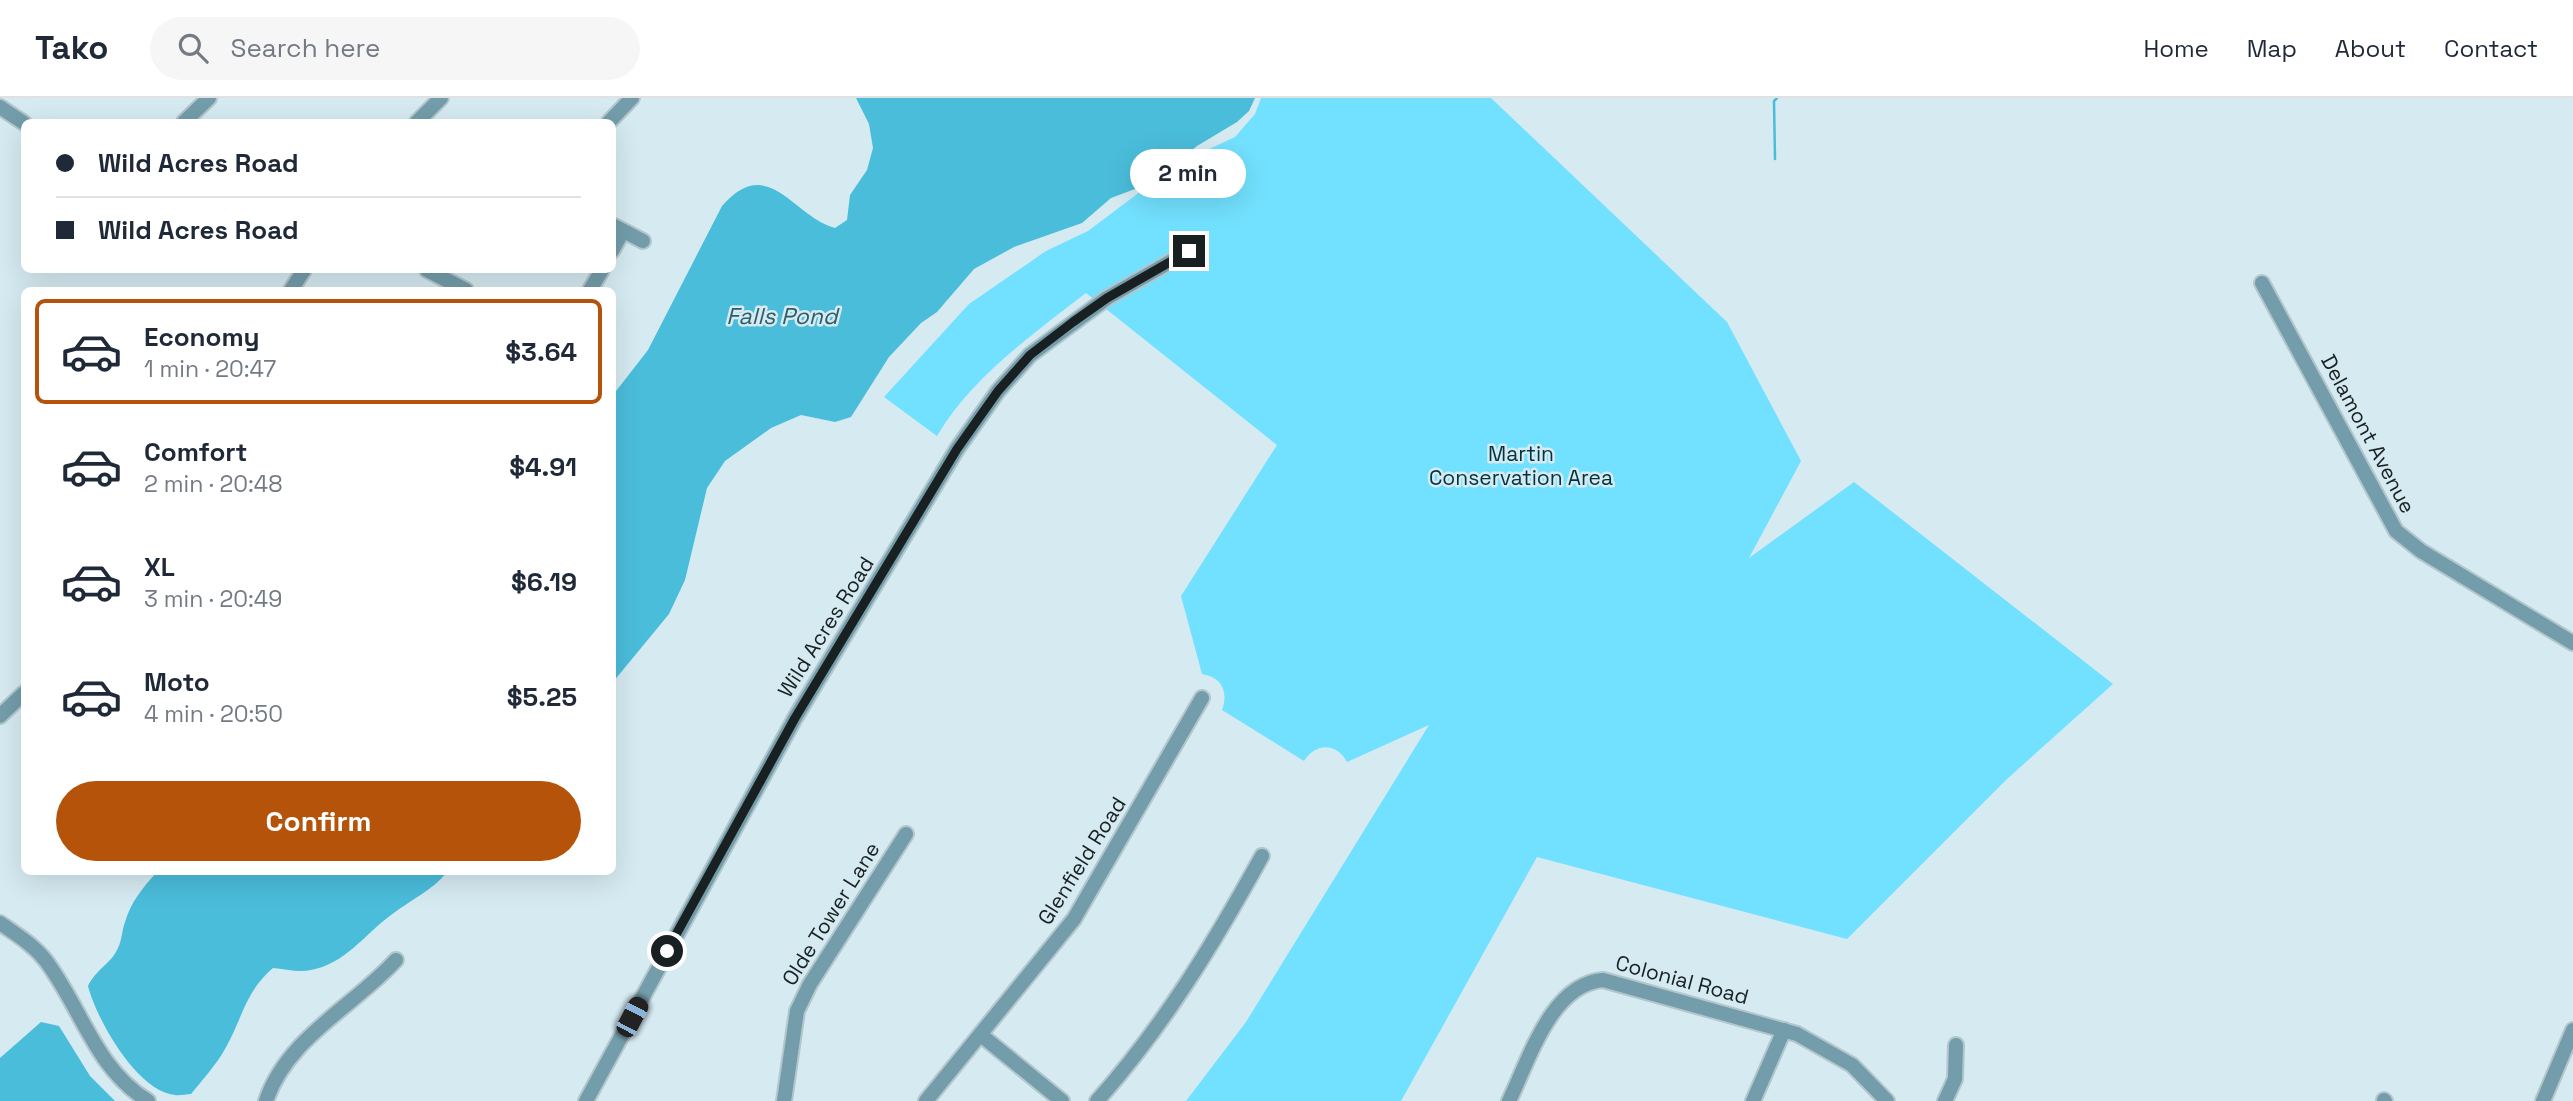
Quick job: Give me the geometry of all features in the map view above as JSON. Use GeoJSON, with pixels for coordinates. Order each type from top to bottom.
{"type":"FeatureCollection","features":[{"type":"Feature","properties":{"kind":"street"},"geometry":{"type":"LineString","coordinates":[[187,119],[209,98]]}},
{"type":"Feature","properties":{"kind":"street"},"geometry":{"type":"LineString","coordinates":[[425,119],[441,98]]}},
{"type":"Feature","properties":{"kind":"street"},"geometry":{"type":"LineString","coordinates":[[612,119],[632,98]]}},
{"type":"Feature","properties":{"kind":"street"},"geometry":{"type":"LineString","coordinates":[[0,107],[21,121]]}},
{"type":"Feature","properties":{"kind":"street"},"geometry":{"type":"LineString","coordinates":[[618,228],[643,241]]}},
{"type":"Feature","properties":{"kind":"street","name":"Wild Acres Road"},"geometry":{"type":"LineString","coordinates":[[586,1101],[795,718],[964,439],[998,391],[1030,355],[1107,298],[1189,251]]}},
{"type":"Feature","properties":{"kind":"street"},"geometry":{"type":"LineString","coordinates":[[433,273],[460,287]]}},
{"type":"Feature","properties":{"kind":"street","name":"Delamont Avenue"},"geometry":{"type":"LineString","coordinates":[[2262,283],[2396,531],[2421,551],[2573,643]]}},
{"type":"Feature","properties":{"kind":"street"},"geometry":{"type":"LineString","coordinates":[[0,716],[21,696]]}},
{"type":"Feature","properties":{"kind":"street","name":"Glenfield Road"},"geometry":{"type":"LineString","coordinates":[[926,1101],[1074,919],[1202,698]]}},
{"type":"Feature","properties":{"kind":"street","name":"Olde Tower Lane"},"geometry":{"type":"LineString","coordinates":[[784,1101],[797,1011],[817,974],[906,834]]}},
{"type":"Feature","properties":{"kind":"street"},"geometry":{"type":"LineString","coordinates":[[1097,1101],[1181,994],[1205,958],[1262,856]]}},
{"type":"Feature","properties":{"kind":"street"},"geometry":{"type":"LineString","coordinates":[[0,923],[33,947],[47,963],[102,1057],[122,1080],[148,1101]]}},
{"type":"Feature","properties":{"kind":"street"},"geometry":{"type":"LineString","coordinates":[[266,1101],[276,1075],[293,1052],[396,960]]}},
{"type":"Feature","properties":{"kind":"street","name":"Colonial Road"},"geometry":{"type":"LineString","coordinates":[[1509,1101],[1556,1007],[1575,988],[1593,981],[1614,981],[1784,1030],[1815,1042],[1844,1059],[1887,1101]]}},
{"type":"Feature","properties":{"kind":"street"},"geometry":{"type":"LineString","coordinates":[[1754,1101],[1784,1030]]}},
{"type":"Feature","properties":{"kind":"street"},"geometry":{"type":"LineString","coordinates":[[2543,1101],[2573,1030]]}},
{"type":"Feature","properties":{"kind":"street"},"geometry":{"type":"LineString","coordinates":[[981,1035],[1062,1101]]}},
{"type":"Feature","properties":{"kind":"street"},"geometry":{"type":"LineString","coordinates":[[1945,1101],[1955,1079],[1956,1045]]}},
{"type":"Feature","properties":{"kind":"green space","name":"Martin Conservation Area"},"geometry":{"type":"Polygon","coordinates":[[[1261,98],[1491,98],[1727,322],[1801,461],[1749,558],[1854,482],[2113,684],[2007,779],[1847,939],[1537,857],[1401,1101],[1186,1101],[1246,1022],[1429,725],[1347,762],[1338,751],[1326,747],[1314,750],[1304,761],[1222,710],[1224,691],[1214,678],[1202,674],[1181,596],[1277,445],[1086,293],[986,376],[951,415],[937,436],[884,397],[969,304],[1046,251],[1088,231],[1177,164],[1235,137],[1255,114],[1261,98]]]}},
{"type":"Feature","properties":{"kind":"water","name":"Falls Pond"},"geometry":{"type":"Polygon","coordinates":[[[856,98],[1255,98],[1249,111],[1237,122],[1197,146],[1151,183],[1111,198],[1082,223],[1014,247],[974,269],[937,312],[921,323],[889,357],[851,417],[835,422],[801,415],[771,428],[725,461],[707,488],[685,580],[669,614],[616,678],[616,391],[648,350],[722,206],[739,191],[753,185],[767,187],[835,228],[847,220],[850,195],[867,170],[873,148],[869,124],[856,98]]]}},
{"type":"Feature","properties":{"kind":"water"},"geometry":{"type":"Polygon","coordinates":[[[154,875],[444,875],[435,885],[391,915],[334,962],[306,971],[273,968],[250,996],[231,1038],[213,1066],[191,1094],[179,1095],[161,1091],[133,1068],[109,1034],[88,986],[115,953],[131,908],[154,875]]]}},
{"type":"Feature","properties":{"kind":"water"},"geometry":{"type":"Polygon","coordinates":[[[41,1022],[59,1026],[90,1076],[115,1101],[0,1101],[0,1058],[41,1022]]]}},
{"type":"Feature","properties":{"kind":"waterway"},"geometry":{"type":"LineString","coordinates":[[1775,159],[1774,101],[1777,98]]}},
{"type":"Feature","properties":{"kind":"route"},"geometry":{"type":"LineString","coordinates":[[667,951],[795,718],[925,507],[957,449],[998,391],[1030,355],[1073,322],[1107,298],[1189,251]]}}]}
